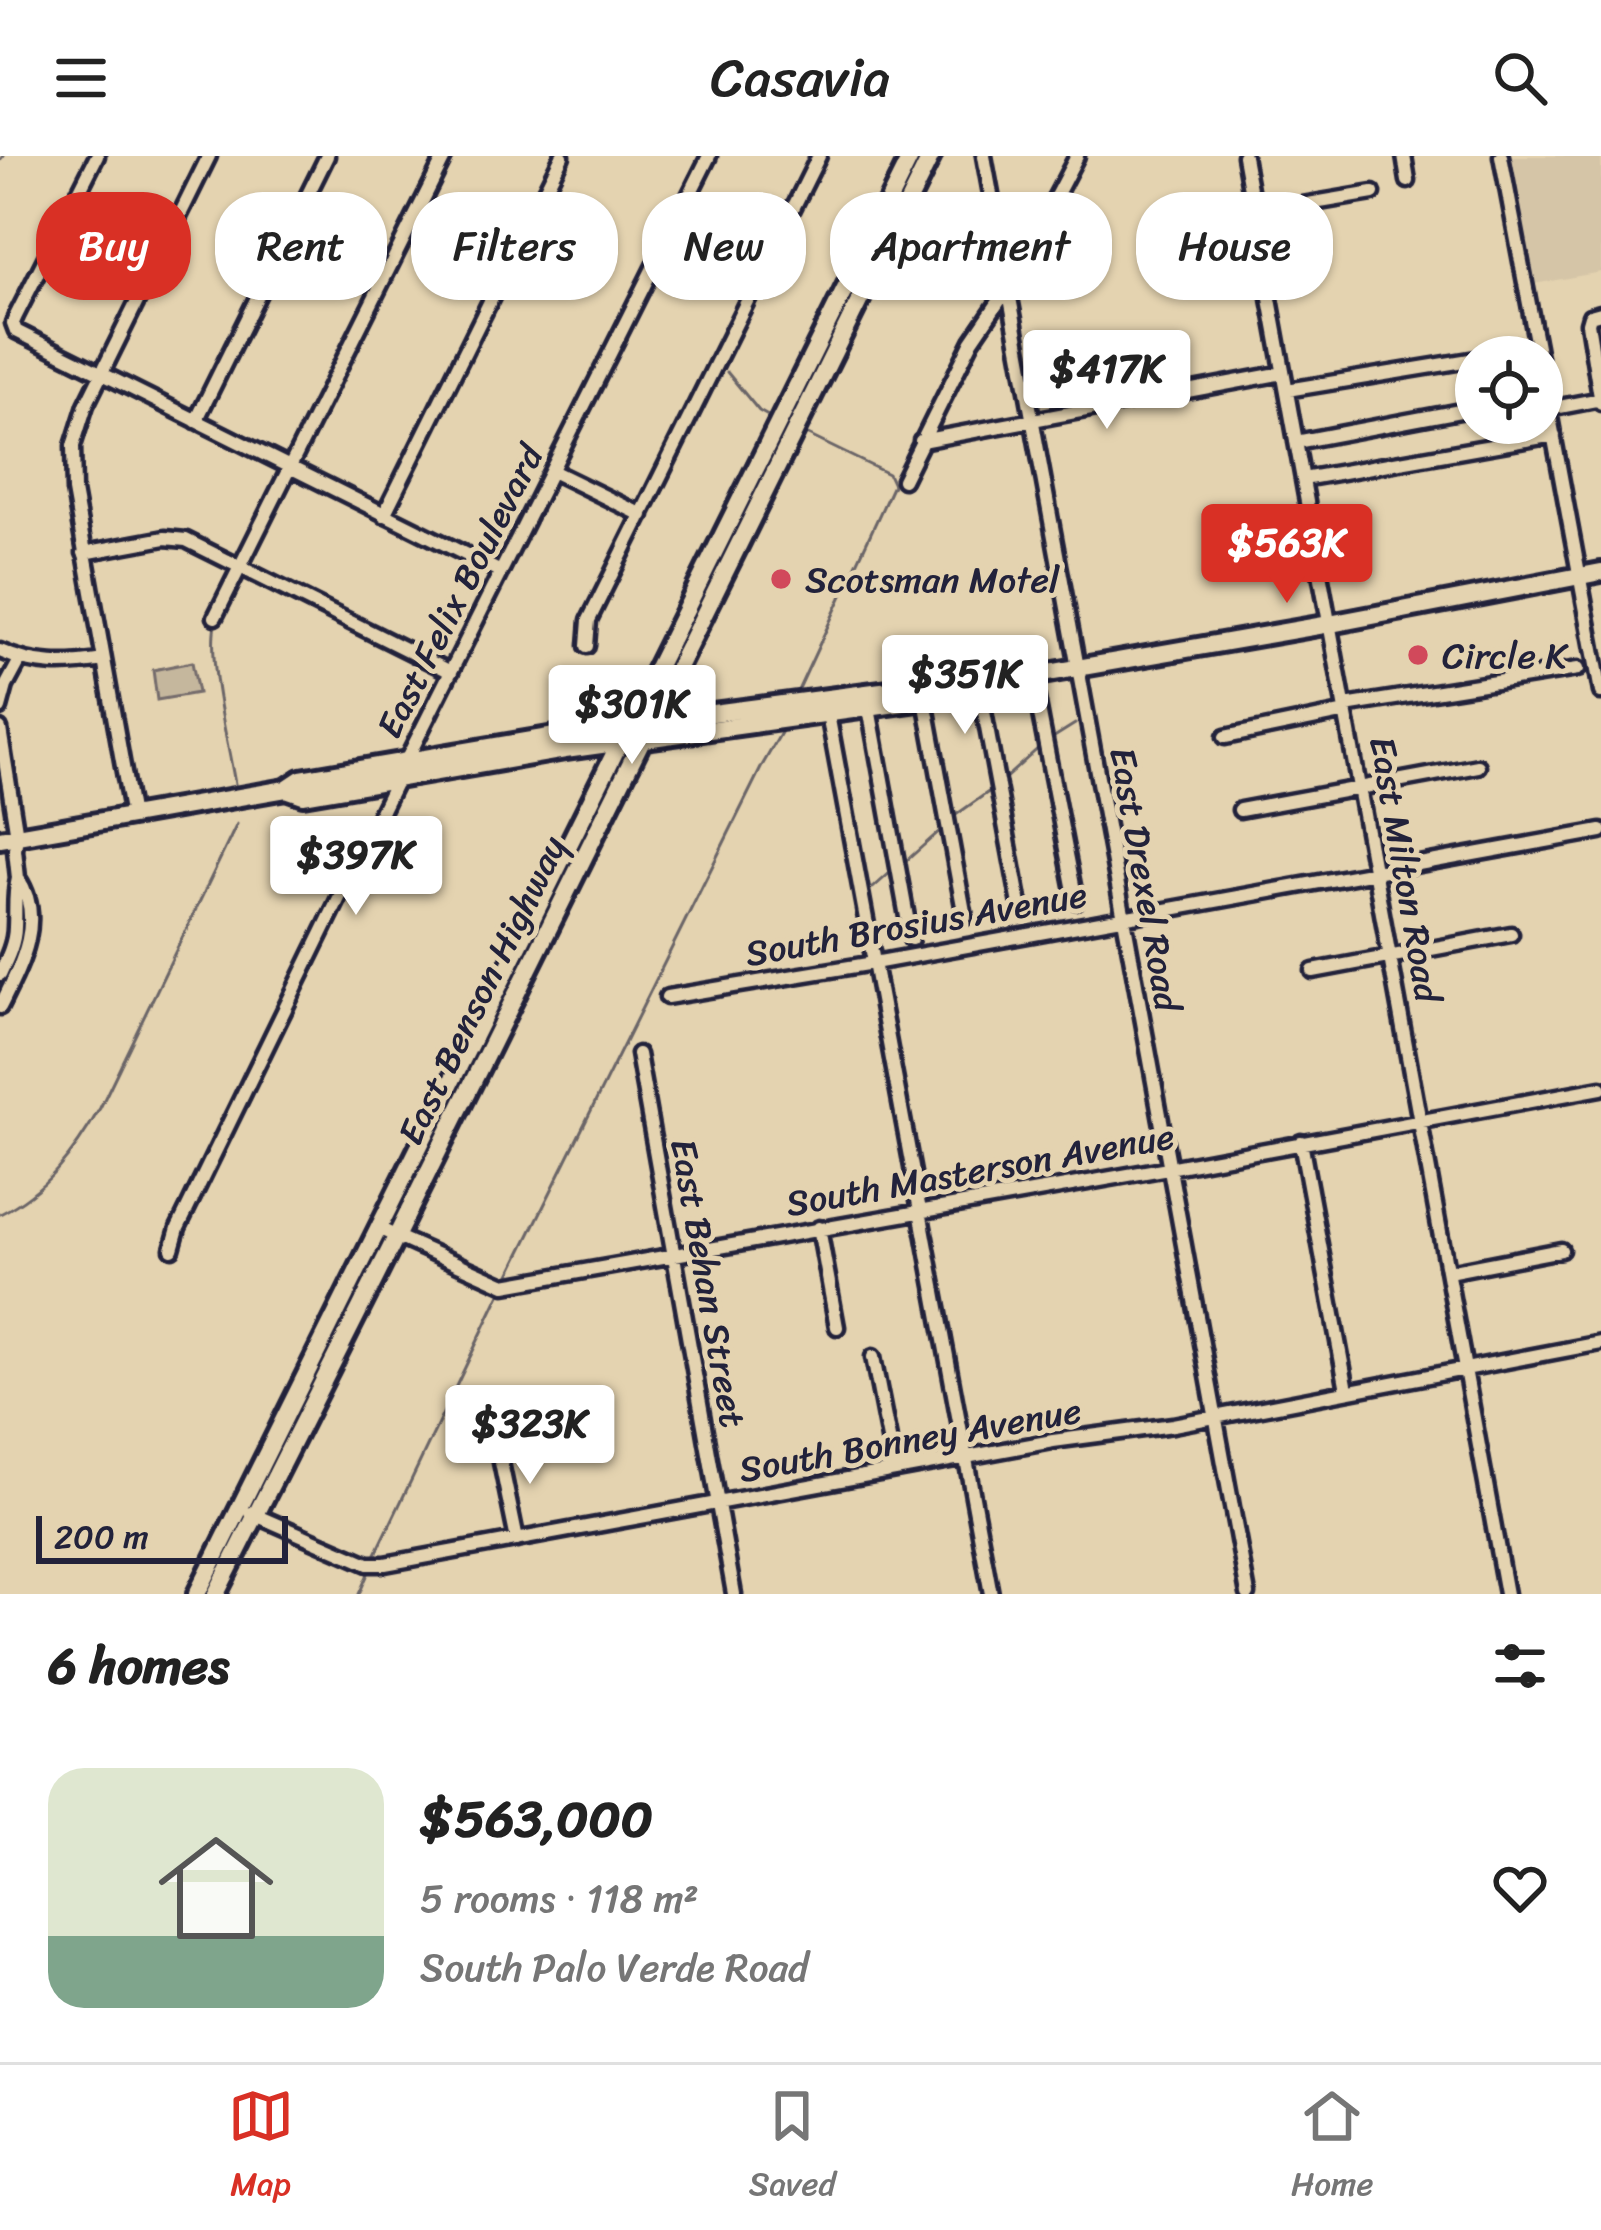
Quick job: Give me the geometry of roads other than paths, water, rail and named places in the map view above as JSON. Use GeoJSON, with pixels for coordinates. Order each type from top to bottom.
{"type":"FeatureCollection","features":[{"type":"Feature","properties":{"kind":"main road","name":"East Benson Highway"},"geometry":{"type":"LineString","coordinates":[[494,1020],[592,801],[911,156]]}},
{"type":"Feature","properties":{"kind":"main road","name":"East Benson Highway"},"geometry":{"type":"LineString","coordinates":[[197,1594],[248,1511],[494,1020],[642,740],[931,156]]}},
{"type":"Feature","properties":{"kind":"main road"},"geometry":{"type":"LineString","coordinates":[[403,769],[626,733],[642,740],[926,700],[980,685],[1601,572]]}},
{"type":"Feature","properties":{"kind":"main road"},"geometry":{"type":"LineString","coordinates":[[686,651],[677,695],[693,710],[710,713]]}},
{"type":"Feature","properties":{"kind":"main road"},"geometry":{"type":"LineString","coordinates":[[8,838],[286,789],[301,779],[553,752],[651,722],[935,683],[980,685]]}},
{"type":"Feature","properties":{"kind":"main road"},"geometry":{"type":"LineString","coordinates":[[553,752],[584,755],[593,763],[592,801]]}},
{"type":"Feature","properties":{"kind":"main road","name":"East Benson Highway"},"geometry":{"type":"LineString","coordinates":[[216,1594],[248,1511]]}},
{"type":"Feature","properties":{"kind":"street"},"geometry":{"type":"LineString","coordinates":[[97,156],[14,328],[501,572]]}},
{"type":"Feature","properties":{"kind":"street"},"geometry":{"type":"LineString","coordinates":[[132,817],[74,491],[73,446],[81,415],[209,156]]}},
{"type":"Feature","properties":{"kind":"street"},"geometry":{"type":"LineString","coordinates":[[196,421],[327,156]]}},
{"type":"Feature","properties":{"kind":"street"},"geometry":{"type":"LineString","coordinates":[[215,617],[445,156]]}},
{"type":"Feature","properties":{"kind":"street"},"geometry":{"type":"LineString","coordinates":[[384,514],[562,156]]}},
{"type":"Feature","properties":{"kind":"street","name":"East Felix Boulevard"},"geometry":{"type":"LineString","coordinates":[[172,1249],[178,1228],[403,769],[710,156]]}},
{"type":"Feature","properties":{"kind":"street"},"geometry":{"type":"LineString","coordinates":[[587,646],[590,620],[819,156]]}},
{"type":"Feature","properties":{"kind":"street"},"geometry":{"type":"LineString","coordinates":[[973,156],[987,174]]}},
{"type":"Feature","properties":{"kind":"street","name":"East Drexel Road"},"geometry":{"type":"LineString","coordinates":[[983,156],[990,192]]}},
{"type":"Feature","properties":{"kind":"street"},"geometry":{"type":"LineString","coordinates":[[1058,192],[1077,156]]}},
{"type":"Feature","properties":{"kind":"street","name":"East Milton Road"},"geometry":{"type":"LineString","coordinates":[[1244,156],[1251,192]]}},
{"type":"Feature","properties":{"kind":"street"},"geometry":{"type":"LineString","coordinates":[[1404,156],[1408,181]]}},
{"type":"Feature","properties":{"kind":"street"},"geometry":{"type":"LineString","coordinates":[[1501,156],[1535,336]]}},
{"type":"Feature","properties":{"kind":"street"},"geometry":{"type":"LineString","coordinates":[[1333,200],[1373,194]]}},
{"type":"Feature","properties":{"kind":"street"},"geometry":{"type":"LineString","coordinates":[[903,480],[972,341],[1000,300]]}},
{"type":"Feature","properties":{"kind":"street","name":"East Drexel Road"},"geometry":{"type":"LineString","coordinates":[[1010,300],[1247,1594]]}},
{"type":"Feature","properties":{"kind":"street","name":"East Milton Road"},"geometry":{"type":"LineString","coordinates":[[1270,300],[1506,1594]]}},
{"type":"Feature","properties":{"kind":"street"},"geometry":{"type":"LineString","coordinates":[[1563,400],[1601,400],[1588,330],[1591,315]]}},
{"type":"Feature","properties":{"kind":"street"},"geometry":{"type":"LineString","coordinates":[[1287,390],[1455,362]]}},
{"type":"Feature","properties":{"kind":"street"},"geometry":{"type":"LineString","coordinates":[[921,441],[1283,373]]}},
{"type":"Feature","properties":{"kind":"street"},"geometry":{"type":"LineString","coordinates":[[1296,442],[1455,411]]}},
{"type":"Feature","properties":{"kind":"street"},"geometry":{"type":"LineString","coordinates":[[1303,479],[1503,444]]}},
{"type":"Feature","properties":{"kind":"street"},"geometry":{"type":"LineString","coordinates":[[1556,444],[1601,692]]}},
{"type":"Feature","properties":{"kind":"street"},"geometry":{"type":"LineString","coordinates":[[553,471],[642,515]]}},
{"type":"Feature","properties":{"kind":"street"},"geometry":{"type":"LineString","coordinates":[[85,553],[165,538],[186,541],[452,672]]}},
{"type":"Feature","properties":{"kind":"street"},"geometry":{"type":"LineString","coordinates":[[0,651],[20,660],[64,666],[104,661]]}},
{"type":"Feature","properties":{"kind":"street"},"geometry":{"type":"LineString","coordinates":[[0,708],[20,660]]}},
{"type":"Feature","properties":{"kind":"street"},"geometry":{"type":"LineString","coordinates":[[1225,737],[1346,709],[1578,669]]}},
{"type":"Feature","properties":{"kind":"street"},"geometry":{"type":"LineString","coordinates":[[1033,678],[1076,902]]}},
{"type":"Feature","properties":{"kind":"street"},"geometry":{"type":"LineString","coordinates":[[980,685],[1021,910]]}},
{"type":"Feature","properties":{"kind":"street"},"geometry":{"type":"LineString","coordinates":[[926,700],[965,917]]}},
{"type":"Feature","properties":{"kind":"street"},"geometry":{"type":"LineString","coordinates":[[869,708],[911,939]]}},
{"type":"Feature","properties":{"kind":"street"},"geometry":{"type":"LineString","coordinates":[[828,714],[991,1594]]}},
{"type":"Feature","properties":{"kind":"street"},"geometry":{"type":"LineString","coordinates":[[0,729],[8,838],[19,878],[28,891],[31,934],[4,977],[0,1007]]}},
{"type":"Feature","properties":{"kind":"street"},"geometry":{"type":"LineString","coordinates":[[1240,811],[1478,766]]}},
{"type":"Feature","properties":{"kind":"street","name":"South Brosius Avenue"},"geometry":{"type":"LineString","coordinates":[[667,997],[1601,831]]}},
{"type":"Feature","properties":{"kind":"street"},"geometry":{"type":"LineString","coordinates":[[1313,971],[1510,934]]}},
{"type":"Feature","properties":{"kind":"street","name":"East Behan Street"},"geometry":{"type":"LineString","coordinates":[[638,1054],[734,1594]]}},
{"type":"Feature","properties":{"kind":"street","name":"South Masterson Avenue"},"geometry":{"type":"LineString","coordinates":[[388,1233],[505,1285],[1601,1088]]}},
{"type":"Feature","properties":{"kind":"street"},"geometry":{"type":"LineString","coordinates":[[1300,1142],[1347,1390]]}},
{"type":"Feature","properties":{"kind":"street"},"geometry":{"type":"LineString","coordinates":[[819,1228],[837,1327]]}},
{"type":"Feature","properties":{"kind":"street"},"geometry":{"type":"LineString","coordinates":[[1448,1272],[1561,1250]]}},
{"type":"Feature","properties":{"kind":"street","name":"South Bonney Avenue"},"geometry":{"type":"LineString","coordinates":[[248,1511],[368,1564],[385,1564],[1053,1441],[1174,1425],[1601,1343]]}},
{"type":"Feature","properties":{"kind":"street"},"geometry":{"type":"LineString","coordinates":[[873,1357],[895,1470]]}},
{"type":"Feature","properties":{"kind":"street"},"geometry":{"type":"LineString","coordinates":[[497,1443],[517,1540]]}},
{"type":"Feature","properties":{"kind":"waterway"},"geometry":{"type":"LineString","coordinates":[[0,160],[3,156]]}},
{"type":"Feature","properties":{"kind":"waterway"},"geometry":{"type":"LineString","coordinates":[[727,372],[768,416]]}},
{"type":"Feature","properties":{"kind":"waterway"},"geometry":{"type":"LineString","coordinates":[[796,695],[893,485],[888,474],[806,434]]}},
{"type":"Feature","properties":{"kind":"waterway"},"geometry":{"type":"LineString","coordinates":[[215,624],[216,681],[235,784]]}},
{"type":"Feature","properties":{"kind":"waterway"},"geometry":{"type":"LineString","coordinates":[[1051,739],[1075,724]]}},
{"type":"Feature","properties":{"kind":"waterway"},"geometry":{"type":"LineString","coordinates":[[506,1282],[782,731]]}},
{"type":"Feature","properties":{"kind":"waterway"},"geometry":{"type":"LineString","coordinates":[[1001,782],[1043,744]]}},
{"type":"Feature","properties":{"kind":"waterway"},"geometry":{"type":"LineString","coordinates":[[953,817],[994,788]]}},
{"type":"Feature","properties":{"kind":"waterway"},"geometry":{"type":"LineString","coordinates":[[0,1214],[45,1182],[70,1155],[100,1108],[237,824]]}},
{"type":"Feature","properties":{"kind":"waterway"},"geometry":{"type":"LineString","coordinates":[[905,862],[942,829]]}},
{"type":"Feature","properties":{"kind":"waterway"},"geometry":{"type":"LineString","coordinates":[[873,888],[892,871]]}},
{"type":"Feature","properties":{"kind":"waterway"},"geometry":{"type":"LineString","coordinates":[[374,1558],[502,1290]]}},
{"type":"Feature","properties":{"kind":"waterway"},"geometry":{"type":"LineString","coordinates":[[359,1594],[371,1567]]}},
{"type":"Feature","properties":{"kind":"place","name":"Scotsman Motel"},"geometry":{"type":"Point","coordinates":[781,579]}},
{"type":"Feature","properties":{"kind":"place","name":"Circle K"},"geometry":{"type":"Point","coordinates":[1418,655]}}]}
